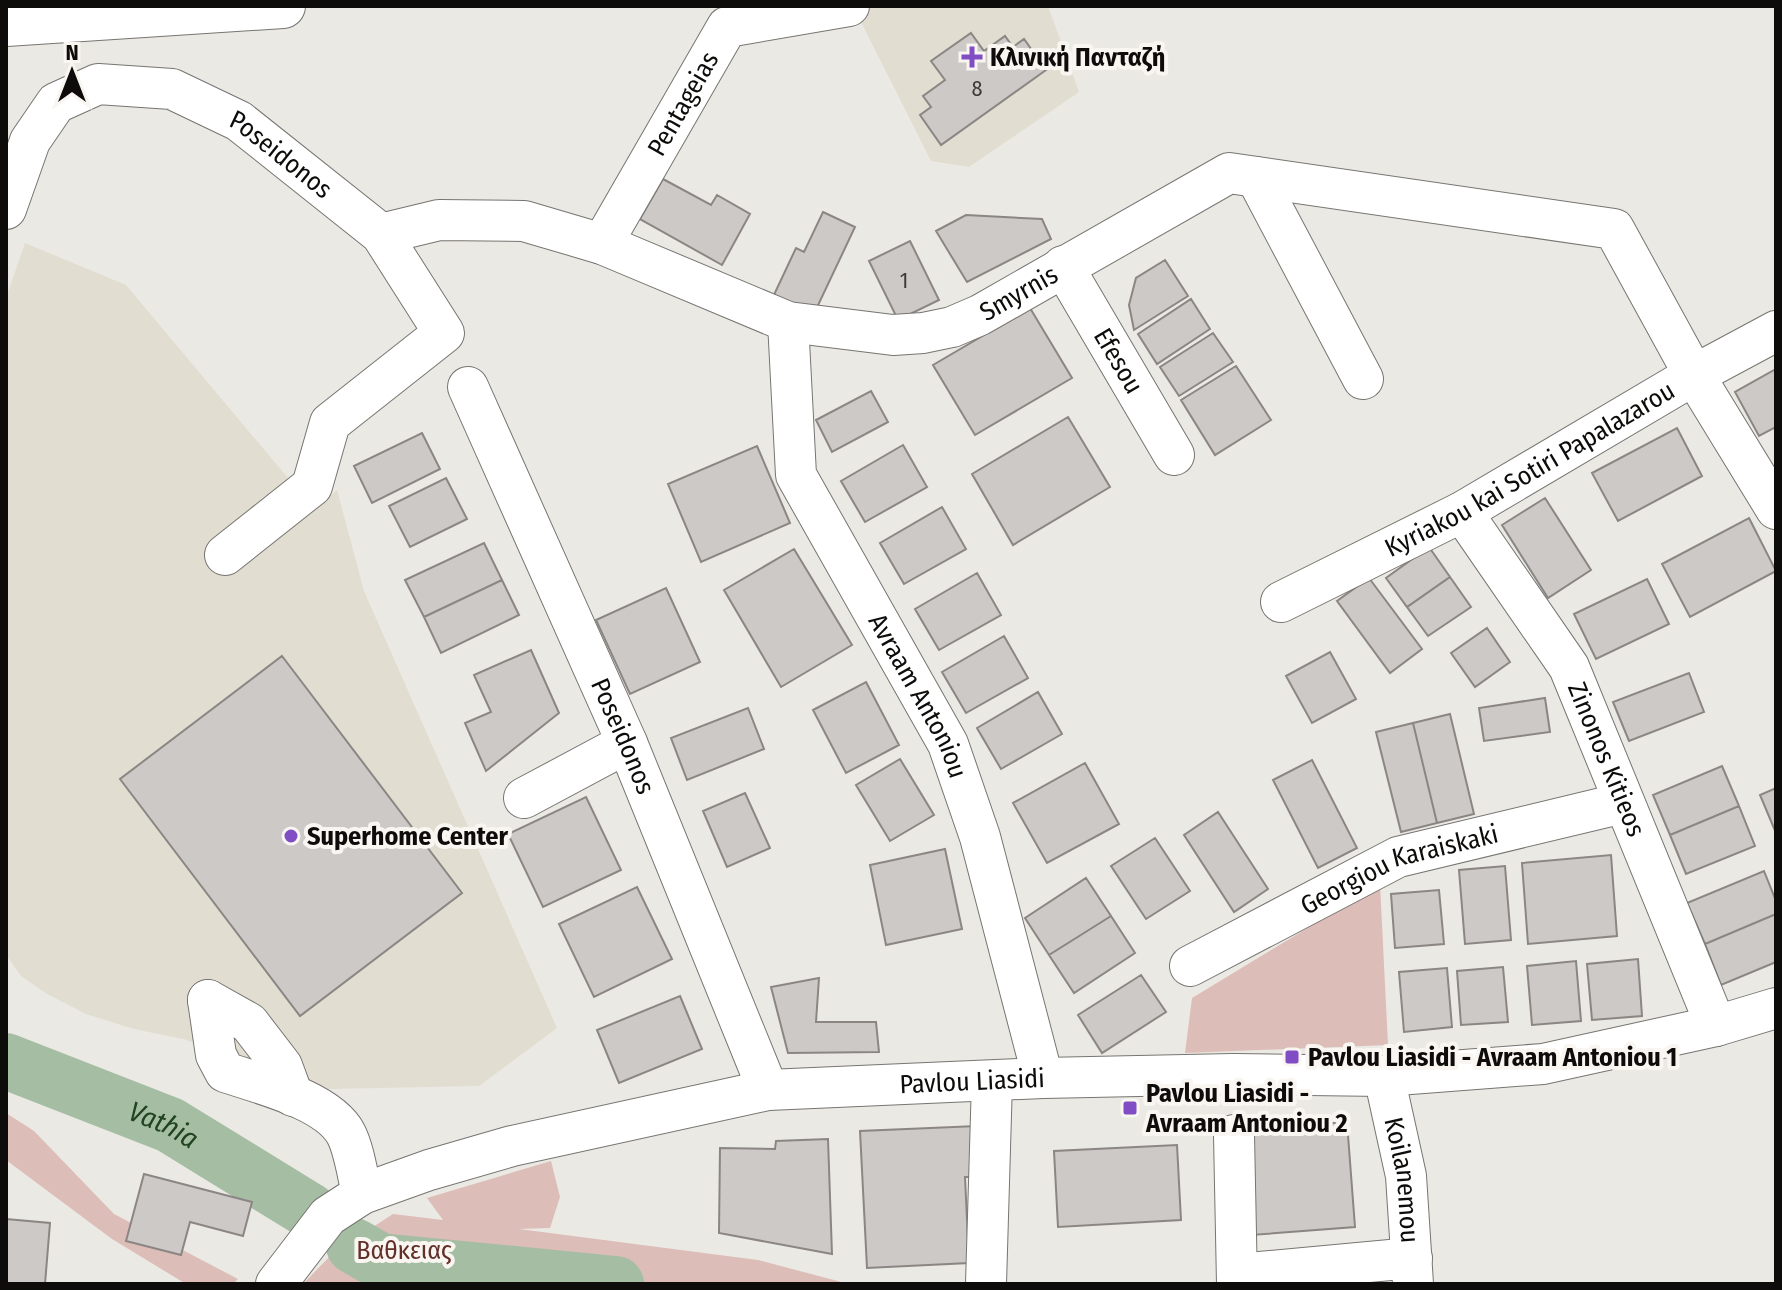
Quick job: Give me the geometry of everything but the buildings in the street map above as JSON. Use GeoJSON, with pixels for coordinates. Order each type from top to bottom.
{"type":"FeatureCollection","features":[{"type":"Feature","properties":{"kind":"highway"},"geometry":{"type":"LineString","coordinates":[[6,24],[283,6]]}},
{"type":"Feature","properties":{"kind":"street","name":"Pentageias"},"geometry":{"type":"LineString","coordinates":[[602,244],[727,27],[849,6]]}},
{"type":"Feature","properties":{"kind":"street","name":"Poseidonos"},"geometry":{"type":"LineString","coordinates":[[6,209],[30,141],[56,103],[98,84],[172,89],[239,121],[381,234],[444,333],[330,423],[312,486],[225,555]]}},
{"type":"Feature","properties":{"kind":"street","name":"Smyrnis"},"geometry":{"type":"LineString","coordinates":[[381,234],[439,220],[524,221],[602,244],[788,322],[893,335],[923,333],[952,327],[980,315],[1024,292],[1063,266],[1242,175]]}},
{"type":"Feature","properties":{"kind":"street"},"geometry":{"type":"LineString","coordinates":[[1242,175],[1614,229],[1694,375],[1776,509]]}},
{"type":"Feature","properties":{"kind":"street"},"geometry":{"type":"LineString","coordinates":[[1242,175],[1363,379]]}},
{"type":"Feature","properties":{"kind":"street","name":"Efesou"},"geometry":{"type":"LineString","coordinates":[[1063,266],[1174,455]]}},
{"type":"Feature","properties":{"kind":"street","name":"Avraam Antoniou"},"geometry":{"type":"LineString","coordinates":[[788,322],[796,475],[948,744],[980,837],[1043,1078]]}},
{"type":"Feature","properties":{"kind":"street","name":"Kyriakou kai Sotiri Papalazarou"},"geometry":{"type":"LineString","coordinates":[[1281,602],[1462,512],[1694,375],[1776,331]]}},
{"type":"Feature","properties":{"kind":"street","name":"Poseidonos"},"geometry":{"type":"LineString","coordinates":[[468,387],[627,743],[768,1090]]}},
{"type":"Feature","properties":{"kind":"street","name":"Zinonos Kitieos"},"geometry":{"type":"LineString","coordinates":[[1462,512],[1569,667],[1716,1026]]}},
{"type":"Feature","properties":{"kind":"street"},"geometry":{"type":"LineString","coordinates":[[524,798],[627,743]]}},
{"type":"Feature","properties":{"kind":"street","name":"Georgiou Karaiskaki"},"geometry":{"type":"LineString","coordinates":[[1190,966],[1398,857],[1623,803]]}},
{"type":"Feature","properties":{"kind":"street","name":"Pavlou Liasidi"},"geometry":{"type":"LineString","coordinates":[[276,1284],[328,1216],[362,1194],[429,1170],[512,1146],[768,1090],[1043,1078],[1233,1074],[1384,1076],[1543,1064],[1716,1026],[1776,1008]]}},
{"type":"Feature","properties":{"kind":"street","name":"Koilanemou"},"geometry":{"type":"LineString","coordinates":[[1384,1076],[1406,1176],[1413,1271]]}},
{"type":"Feature","properties":{"kind":"street"},"geometry":{"type":"LineString","coordinates":[[986,1284],[992,1081]]}},
{"type":"Feature","properties":{"kind":"street"},"geometry":{"type":"LineString","coordinates":[[293,1096],[327,1112],[346,1133],[362,1194]]}},
{"type":"Feature","properties":{"kind":"street"},"geometry":{"type":"LineString","coordinates":[[1234,1135],[1237,1279],[1413,1271]]}},
{"type":"Feature","properties":{"kind":"shaded area","name":"Κλινική Πανταζή"},"geometry":{"type":"Polygon","coordinates":[[[853,6],[1048,6],[1079,92],[969,167],[931,161],[853,6]]]}},
{"type":"Feature","properties":{"kind":"shaded area"},"geometry":{"type":"Polygon","coordinates":[[[25,243],[126,285],[288,478],[309,515],[337,490],[364,591],[557,1028],[479,1086],[329,1089],[183,1039],[134,1029],[86,1014],[47,994],[21,976],[6,955],[6,298],[25,243]]]}},
{"type":"Feature","properties":{"kind":"green space"},"geometry":{"type":"Polygon","coordinates":[[[1380,884],[1388,1045],[1185,1053],[1192,998],[1380,884]]]}},
{"type":"Feature","properties":{"kind":"green space"},"geometry":{"type":"Polygon","coordinates":[[[6,1113],[34,1131],[114,1214],[238,1279],[233,1284],[186,1284],[112,1239],[6,1160],[6,1113]]]}},
{"type":"Feature","properties":{"kind":"green space","name":"Βαθκειας"},"geometry":{"type":"Polygon","coordinates":[[[551,1161],[560,1197],[550,1228],[519,1229],[758,1260],[849,1284],[303,1284],[334,1252],[393,1214],[443,1220],[427,1198],[551,1161]]]}},
{"type":"Feature","properties":{"kind":"waterway","name":"Vathia"},"geometry":{"type":"LineString","coordinates":[[6,1061],[170,1125],[310,1211]]}},
{"type":"Feature","properties":{"kind":"waterway","name":"Vathia"},"geometry":{"type":"LineString","coordinates":[[354,1246],[380,1261],[616,1284]]}},
{"type":"Feature","properties":{"kind":"place","name":"Κλινική Πανταζή"},"geometry":{"type":"Point","coordinates":[972,57]}},
{"type":"Feature","properties":{"kind":"place","name":"Superhome Center"},"geometry":{"type":"Point","coordinates":[291,836]}},
{"type":"Feature","properties":{"kind":"place","name":"Pavlou Liasidi - Avraam Antoniou 1"},"geometry":{"type":"Point","coordinates":[1292,1057]}},
{"type":"Feature","properties":{"kind":"place","name":"Pavlou Liasidi - Avraam Antoniou 2"},"geometry":{"type":"Point","coordinates":[1130,1108]}}]}
